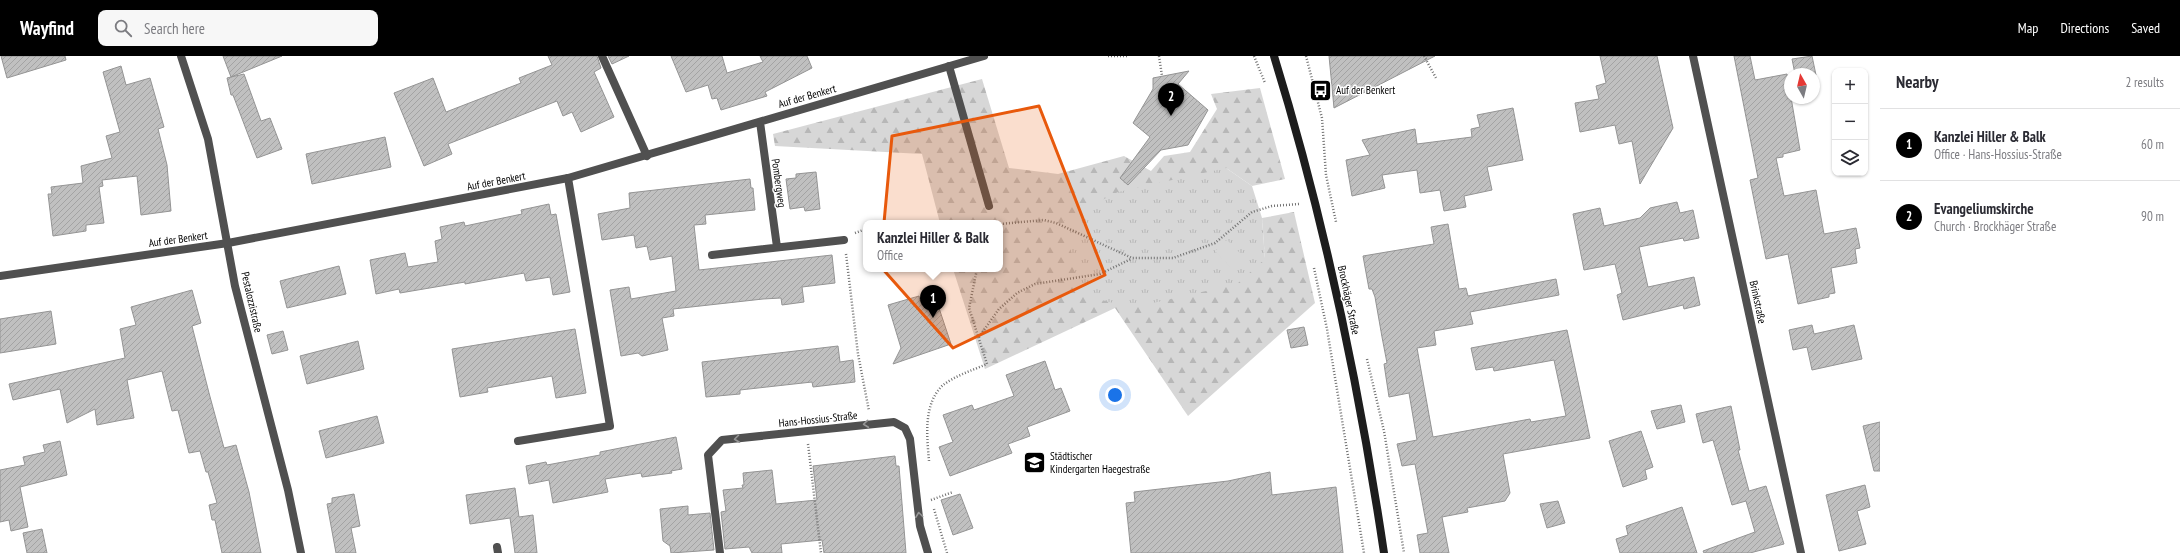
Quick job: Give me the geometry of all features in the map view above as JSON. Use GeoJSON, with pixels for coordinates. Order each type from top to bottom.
{"type":"FeatureCollection","features":[{"type":"Feature","properties":{"kind":"main road","name":"Brockhäger Straße"},"geometry":{"type":"LineString","coordinates":[[1274,56],[1324,238],[1366,434],[1384,553]]}},
{"type":"Feature","properties":{"kind":"street","name":"Pestalozzistraße"},"geometry":{"type":"LineString","coordinates":[[181,56],[208,139],[236,286],[288,490],[301,553]]}},
{"type":"Feature","properties":{"kind":"street"},"geometry":{"type":"LineString","coordinates":[[602,56],[647,156]]}},
{"type":"Feature","properties":{"kind":"street","name":"Auf der Benkert"},"geometry":{"type":"LineString","coordinates":[[0,276],[228,243],[568,178],[984,56]]}},
{"type":"Feature","properties":{"kind":"street","name":"Brinkstraße"},"geometry":{"type":"LineString","coordinates":[[1693,56],[1801,553]]}},
{"type":"Feature","properties":{"kind":"street"},"geometry":{"type":"LineString","coordinates":[[949,66],[989,206]]}},
{"type":"Feature","properties":{"kind":"street","name":"Pombergweg"},"geometry":{"type":"LineString","coordinates":[[760,122],[777,247]]}},
{"type":"Feature","properties":{"kind":"street"},"geometry":{"type":"LineString","coordinates":[[518,441],[610,426],[568,178]]}},
{"type":"Feature","properties":{"kind":"street"},"geometry":{"type":"LineString","coordinates":[[712,255],[844,240]]}},
{"type":"Feature","properties":{"kind":"street","name":"Hans-Hossius-Straße"},"geometry":{"type":"LineString","coordinates":[[720,553],[708,455],[722,440],[894,422],[905,428],[910,439],[920,526],[928,553]]}},
{"type":"Feature","properties":{"kind":"path"},"geometry":{"type":"LineString","coordinates":[[1108,56],[1129,56]]}},
{"type":"Feature","properties":{"kind":"path"},"geometry":{"type":"LineString","coordinates":[[1159,56],[1162,76]]}},
{"type":"Feature","properties":{"kind":"path"},"geometry":{"type":"LineString","coordinates":[[1254,56],[1266,87]]}},
{"type":"Feature","properties":{"kind":"path"},"geometry":{"type":"LineString","coordinates":[[1306,56],[1322,118],[1326,175],[1337,225]]}},
{"type":"Feature","properties":{"kind":"path"},"geometry":{"type":"LineString","coordinates":[[1424,56],[1436,78]]}},
{"type":"Feature","properties":{"kind":"path"},"geometry":{"type":"LineString","coordinates":[[1297,197],[1301,212]]}},
{"type":"Feature","properties":{"kind":"path"},"geometry":{"type":"LineString","coordinates":[[1003,224],[1044,220],[1056,223],[1132,258],[1173,258],[1215,243],[1252,212],[1272,206],[1299,204]]}},
{"type":"Feature","properties":{"kind":"path"},"geometry":{"type":"LineString","coordinates":[[844,240],[858,354],[871,424]]}},
{"type":"Feature","properties":{"kind":"path"},"geometry":{"type":"LineString","coordinates":[[979,338],[999,309],[1017,293],[1035,284],[1100,274],[1132,258]]}},
{"type":"Feature","properties":{"kind":"path"},"geometry":{"type":"LineString","coordinates":[[1313,263],[1327,329],[1364,553]]}},
{"type":"Feature","properties":{"kind":"path"},"geometry":{"type":"LineString","coordinates":[[929,462],[927,424],[933,400],[942,386],[987,364],[969,308],[976,272]]}},
{"type":"Feature","properties":{"kind":"path"},"geometry":{"type":"LineString","coordinates":[[1366,354],[1384,431],[1404,553]]}},
{"type":"Feature","properties":{"kind":"path"},"geometry":{"type":"LineString","coordinates":[[809,457],[821,553]]}},
{"type":"Feature","properties":{"kind":"path"},"geometry":{"type":"LineString","coordinates":[[917,501],[931,500],[953,492]]}},
{"type":"Feature","properties":{"kind":"path"},"geometry":{"type":"LineString","coordinates":[[931,493],[931,500],[947,553]]}},
{"type":"Feature","properties":{"kind":"highlighted area"},"geometry":{"type":"Polygon","coordinates":[[[1039,106],[1105,275],[953,348],[880,266],[892,136],[1039,106]]]}},
{"type":"Feature","properties":{"kind":"green space"},"geometry":{"type":"Polygon","coordinates":[[[982,79],[1009,168],[1058,174],[1124,156],[1151,171],[1164,156],[1190,152],[1217,109],[1211,94],[1260,88],[1285,179],[1252,186],[1226,168],[1265,259],[1262,218],[1294,212],[1315,303],[1188,416],[1115,308],[985,369],[954,272],[1003,272],[1003,220],[939,220],[922,154],[775,146],[773,134],[982,79]]]}},
{"type":"Feature","properties":{"kind":"green space"},"geometry":{"type":"Polygon","coordinates":[[[1226,168],[1252,186],[1262,218],[1265,259],[1237,284],[1131,308],[1080,294],[1064,219],[1118,192],[1226,168]]]}},
{"type":"Feature","properties":{"kind":"green space"},"geometry":{"type":"Polygon","coordinates":[[[1227,240],[1244,257],[1232,269],[1215,251],[1227,240]]]}},
{"type":"Feature","properties":{"kind":"building"},"geometry":{"type":"Polygon","coordinates":[[[1,56],[65,56],[66,60],[7,78],[1,56]]]}},
{"type":"Feature","properties":{"kind":"building"},"geometry":{"type":"Polygon","coordinates":[[[223,56],[282,56],[231,77],[223,56]]]}},
{"type":"Feature","properties":{"kind":"building"},"geometry":{"type":"Polygon","coordinates":[[[548,56],[597,56],[601,68],[594,72],[614,117],[581,132],[572,112],[563,116],[557,101],[448,144],[452,154],[424,166],[394,93],[433,78],[446,112],[521,83],[519,78],[552,65],[548,56]]]}},
{"type":"Feature","properties":{"kind":"building"},"geometry":{"type":"Polygon","coordinates":[[[608,56],[629,56],[612,64],[608,56]]]}},
{"type":"Feature","properties":{"kind":"building"},"geometry":{"type":"Polygon","coordinates":[[[671,56],[722,56],[727,73],[763,62],[760,56],[807,56],[812,68],[765,92],[767,96],[721,110],[717,98],[712,99],[708,85],[686,92],[671,56]]]}},
{"type":"Feature","properties":{"kind":"building"},"geometry":{"type":"Polygon","coordinates":[[[1329,56],[1435,56],[1334,108],[1329,56]]]}},
{"type":"Feature","properties":{"kind":"building"},"geometry":{"type":"Polygon","coordinates":[[[1600,56],[1657,56],[1673,128],[1640,184],[1632,141],[1619,144],[1615,125],[1580,132],[1575,103],[1599,99],[1596,86],[1606,83],[1600,56]]]}},
{"type":"Feature","properties":{"kind":"building"},"geometry":{"type":"Polygon","coordinates":[[[1734,56],[1750,56],[1755,80],[1784,75],[1784,104],[1792,104],[1800,150],[1783,154],[1783,157],[1776,158],[1784,196],[1816,190],[1824,234],[1856,228],[1860,248],[1855,249],[1857,263],[1831,268],[1835,293],[1829,294],[1829,297],[1798,304],[1788,254],[1766,259],[1750,180],[1758,178],[1734,56]]]}},
{"type":"Feature","properties":{"kind":"building"},"geometry":{"type":"Polygon","coordinates":[[[1812,56],[1815,68],[1794,68],[1792,59],[1812,56]]]}},
{"type":"Feature","properties":{"kind":"building"},"geometry":{"type":"Polygon","coordinates":[[[121,66],[126,85],[150,78],[164,127],[158,129],[167,165],[171,211],[141,215],[137,176],[102,180],[103,186],[99,187],[104,223],[86,225],[86,231],[53,236],[48,194],[52,194],[51,187],[83,183],[81,166],[112,158],[106,136],[120,132],[103,72],[121,66]]]}},
{"type":"Feature","properties":{"kind":"building"},"geometry":{"type":"Polygon","coordinates":[[[1189,71],[1178,84],[1208,110],[1188,145],[1161,150],[1128,185],[1120,178],[1150,137],[1133,123],[1153,89],[1153,78],[1189,71]]]}},
{"type":"Feature","properties":{"kind":"building"},"geometry":{"type":"Polygon","coordinates":[[[244,74],[261,121],[270,118],[282,149],[257,158],[233,95],[231,95],[227,78],[244,74]]]}},
{"type":"Feature","properties":{"kind":"building"},"geometry":{"type":"Polygon","coordinates":[[[1513,108],[1523,160],[1487,167],[1492,190],[1464,196],[1466,207],[1444,211],[1440,190],[1420,193],[1417,170],[1382,175],[1385,188],[1352,196],[1346,160],[1370,155],[1362,140],[1415,129],[1417,144],[1472,137],[1471,129],[1480,127],[1477,115],[1513,108]]]}},
{"type":"Feature","properties":{"kind":"building"},"geometry":{"type":"Polygon","coordinates":[[[385,137],[391,167],[312,184],[306,154],[385,137]]]}},
{"type":"Feature","properties":{"kind":"building"},"geometry":{"type":"Polygon","coordinates":[[[816,172],[820,209],[805,211],[804,207],[790,209],[786,179],[796,178],[796,174],[816,172]]]}},
{"type":"Feature","properties":{"kind":"building"},"geometry":{"type":"Polygon","coordinates":[[[750,179],[751,188],[753,188],[755,210],[705,215],[706,224],[694,225],[699,270],[832,255],[835,283],[802,287],[804,302],[782,305],[781,298],[673,309],[674,316],[662,318],[668,350],[642,356],[638,353],[621,356],[610,290],[629,287],[631,299],[676,291],[672,256],[650,260],[647,246],[636,248],[634,235],[602,240],[598,214],[630,208],[629,193],[750,179]]]}},
{"type":"Feature","properties":{"kind":"building"},"geometry":{"type":"Polygon","coordinates":[[[1677,202],[1680,213],[1693,210],[1699,238],[1684,241],[1683,238],[1639,247],[1648,287],[1694,277],[1700,305],[1684,309],[1683,305],[1623,320],[1617,295],[1622,293],[1615,264],[1584,270],[1573,214],[1600,208],[1604,226],[1640,218],[1650,208],[1677,202]]]}},
{"type":"Feature","properties":{"kind":"building"},"geometry":{"type":"Polygon","coordinates":[[[549,204],[551,215],[556,214],[570,292],[553,295],[550,277],[526,281],[524,273],[465,284],[465,282],[400,293],[399,289],[376,294],[370,260],[405,253],[408,267],[438,262],[435,241],[442,239],[440,227],[464,222],[465,226],[522,214],[521,210],[549,204]]]}},
{"type":"Feature","properties":{"kind":"building"},"geometry":{"type":"Polygon","coordinates":[[[1448,224],[1459,289],[1466,288],[1468,296],[1556,279],[1559,295],[1470,312],[1473,324],[1434,331],[1436,345],[1417,348],[1433,437],[1530,419],[1531,422],[1566,416],[1554,360],[1494,371],[1493,367],[1476,370],[1471,348],[1567,330],[1590,438],[1503,454],[1510,493],[1505,501],[1467,508],[1468,512],[1442,517],[1449,553],[1420,553],[1417,535],[1428,533],[1415,464],[1402,466],[1397,444],[1417,440],[1409,393],[1389,397],[1384,364],[1387,363],[1375,297],[1372,289],[1369,289],[1363,256],[1434,244],[1431,227],[1448,224]]]}},
{"type":"Feature","properties":{"kind":"building"},"geometry":{"type":"Polygon","coordinates":[[[339,266],[346,294],[287,308],[280,281],[339,266]]]}},
{"type":"Feature","properties":{"kind":"building"},"geometry":{"type":"Polygon","coordinates":[[[192,290],[201,323],[192,326],[209,393],[224,448],[236,445],[249,492],[261,553],[222,553],[215,520],[212,520],[209,505],[217,503],[208,472],[206,472],[200,451],[189,453],[178,410],[172,411],[162,371],[127,380],[134,418],[97,425],[95,409],[67,423],[60,389],[13,400],[9,384],[125,358],[120,329],[136,325],[131,307],[192,290]]]}},
{"type":"Feature","properties":{"kind":"building"},"geometry":{"type":"Polygon","coordinates":[[[919,296],[920,301],[935,296],[951,344],[893,364],[901,348],[888,305],[919,296]]]}},
{"type":"Feature","properties":{"kind":"building"},"geometry":{"type":"Polygon","coordinates":[[[51,311],[56,344],[0,353],[0,319],[51,311]]]}},
{"type":"Feature","properties":{"kind":"building"},"geometry":{"type":"Polygon","coordinates":[[[1812,325],[1814,334],[1854,325],[1862,359],[1812,370],[1807,347],[1793,350],[1789,330],[1812,325]]]}},
{"type":"Feature","properties":{"kind":"building"},"geometry":{"type":"Polygon","coordinates":[[[1304,327],[1308,345],[1291,348],[1287,330],[1304,327]]]}},
{"type":"Feature","properties":{"kind":"building"},"geometry":{"type":"Polygon","coordinates":[[[575,329],[586,393],[556,398],[552,376],[487,388],[488,392],[460,397],[452,349],[575,329]]]}},
{"type":"Feature","properties":{"kind":"building"},"geometry":{"type":"Polygon","coordinates":[[[283,331],[288,350],[272,354],[267,335],[283,331]]]}},
{"type":"Feature","properties":{"kind":"building"},"geometry":{"type":"Polygon","coordinates":[[[358,341],[364,369],[307,384],[300,356],[358,341]]]}},
{"type":"Feature","properties":{"kind":"building"},"geometry":{"type":"Polygon","coordinates":[[[838,346],[840,362],[853,360],[855,382],[813,387],[812,382],[740,390],[740,394],[706,397],[702,362],[838,346]]]}},
{"type":"Feature","properties":{"kind":"building"},"geometry":{"type":"Polygon","coordinates":[[[1045,361],[1055,390],[1061,388],[1070,411],[1027,427],[1030,436],[1008,444],[1012,453],[950,476],[939,447],[953,442],[943,415],[972,405],[974,410],[1014,396],[1006,375],[1045,361]]]}},
{"type":"Feature","properties":{"kind":"building"},"geometry":{"type":"Polygon","coordinates":[[[1681,405],[1685,422],[1657,429],[1651,411],[1681,405]]]}},
{"type":"Feature","properties":{"kind":"building"},"geometry":{"type":"Polygon","coordinates":[[[1731,406],[1740,450],[1738,450],[1749,491],[1766,486],[1784,544],[1750,553],[1704,553],[1703,551],[1755,532],[1746,501],[1732,505],[1713,440],[1703,443],[1696,414],[1731,406]]]}},
{"type":"Feature","properties":{"kind":"building"},"geometry":{"type":"Polygon","coordinates":[[[377,416],[384,443],[326,458],[319,431],[377,416]]]}},
{"type":"Feature","properties":{"kind":"building"},"geometry":{"type":"Polygon","coordinates":[[[1880,422],[1880,471],[1874,471],[1863,426],[1880,422]]]}},
{"type":"Feature","properties":{"kind":"building"},"geometry":{"type":"Polygon","coordinates":[[[1641,431],[1653,467],[1645,470],[1647,479],[1623,487],[1609,441],[1641,431]]]}},
{"type":"Feature","properties":{"kind":"building"},"geometry":{"type":"Polygon","coordinates":[[[676,437],[682,469],[671,471],[672,473],[642,477],[641,473],[605,479],[608,492],[553,503],[549,480],[529,484],[526,466],[546,462],[547,465],[600,455],[600,452],[676,437]]]}},
{"type":"Feature","properties":{"kind":"building"},"geometry":{"type":"Polygon","coordinates":[[[60,441],[67,475],[20,487],[28,527],[11,531],[9,520],[0,522],[0,470],[25,465],[23,457],[45,452],[43,445],[60,441]]]}},
{"type":"Feature","properties":{"kind":"building"},"geometry":{"type":"Polygon","coordinates":[[[895,456],[896,466],[899,466],[906,553],[824,553],[822,540],[781,544],[782,553],[752,553],[749,547],[725,549],[721,512],[726,511],[723,490],[743,488],[743,473],[772,470],[776,504],[817,500],[813,466],[895,456]]]}},
{"type":"Feature","properties":{"kind":"building"},"geometry":{"type":"Polygon","coordinates":[[[1270,472],[1272,495],[1336,487],[1343,553],[1131,553],[1126,503],[1135,502],[1134,492],[1228,481],[1270,472]]]}},
{"type":"Feature","properties":{"kind":"building"},"geometry":{"type":"Polygon","coordinates":[[[1865,485],[1870,507],[1857,511],[1866,544],[1839,551],[1826,495],[1865,485]]]}},
{"type":"Feature","properties":{"kind":"building"},"geometry":{"type":"Polygon","coordinates":[[[515,488],[519,517],[533,515],[537,553],[515,553],[510,518],[470,524],[466,495],[515,488]]]}},
{"type":"Feature","properties":{"kind":"building"},"geometry":{"type":"Polygon","coordinates":[[[354,494],[360,526],[351,528],[356,553],[336,553],[327,504],[332,503],[332,498],[354,494]]]}},
{"type":"Feature","properties":{"kind":"building"},"geometry":{"type":"Polygon","coordinates":[[[960,494],[973,528],[953,535],[941,500],[960,494]]]}},
{"type":"Feature","properties":{"kind":"building"},"geometry":{"type":"Polygon","coordinates":[[[1558,501],[1565,523],[1547,528],[1540,504],[1558,501]]]}},
{"type":"Feature","properties":{"kind":"building"},"geometry":{"type":"Polygon","coordinates":[[[688,506],[688,515],[710,513],[714,550],[671,553],[670,546],[663,541],[660,509],[688,506]]]}},
{"type":"Feature","properties":{"kind":"building"},"geometry":{"type":"Polygon","coordinates":[[[1682,507],[1697,553],[1620,553],[1616,539],[1628,535],[1626,526],[1682,507]]]}},
{"type":"Feature","properties":{"kind":"building"},"geometry":{"type":"Polygon","coordinates":[[[42,529],[47,553],[27,553],[23,533],[42,529]]]}},
{"type":"Feature","properties":{"kind":"place","name":"Auf der Benkert"},"geometry":{"type":"Point","coordinates":[1320,90]}},
{"type":"Feature","properties":{"kind":"place","name":"Evangeliumskirche"},"geometry":{"type":"Point","coordinates":[1171,116]}},
{"type":"Feature","properties":{"kind":"place","name":"Kanzlei Hiller & Balk"},"geometry":{"type":"Point","coordinates":[933,318]}},
{"type":"Feature","properties":{"kind":"place","name":"Städtischer Kindergarten Haegestraße"},"geometry":{"type":"Point","coordinates":[1034,462]}}]}
